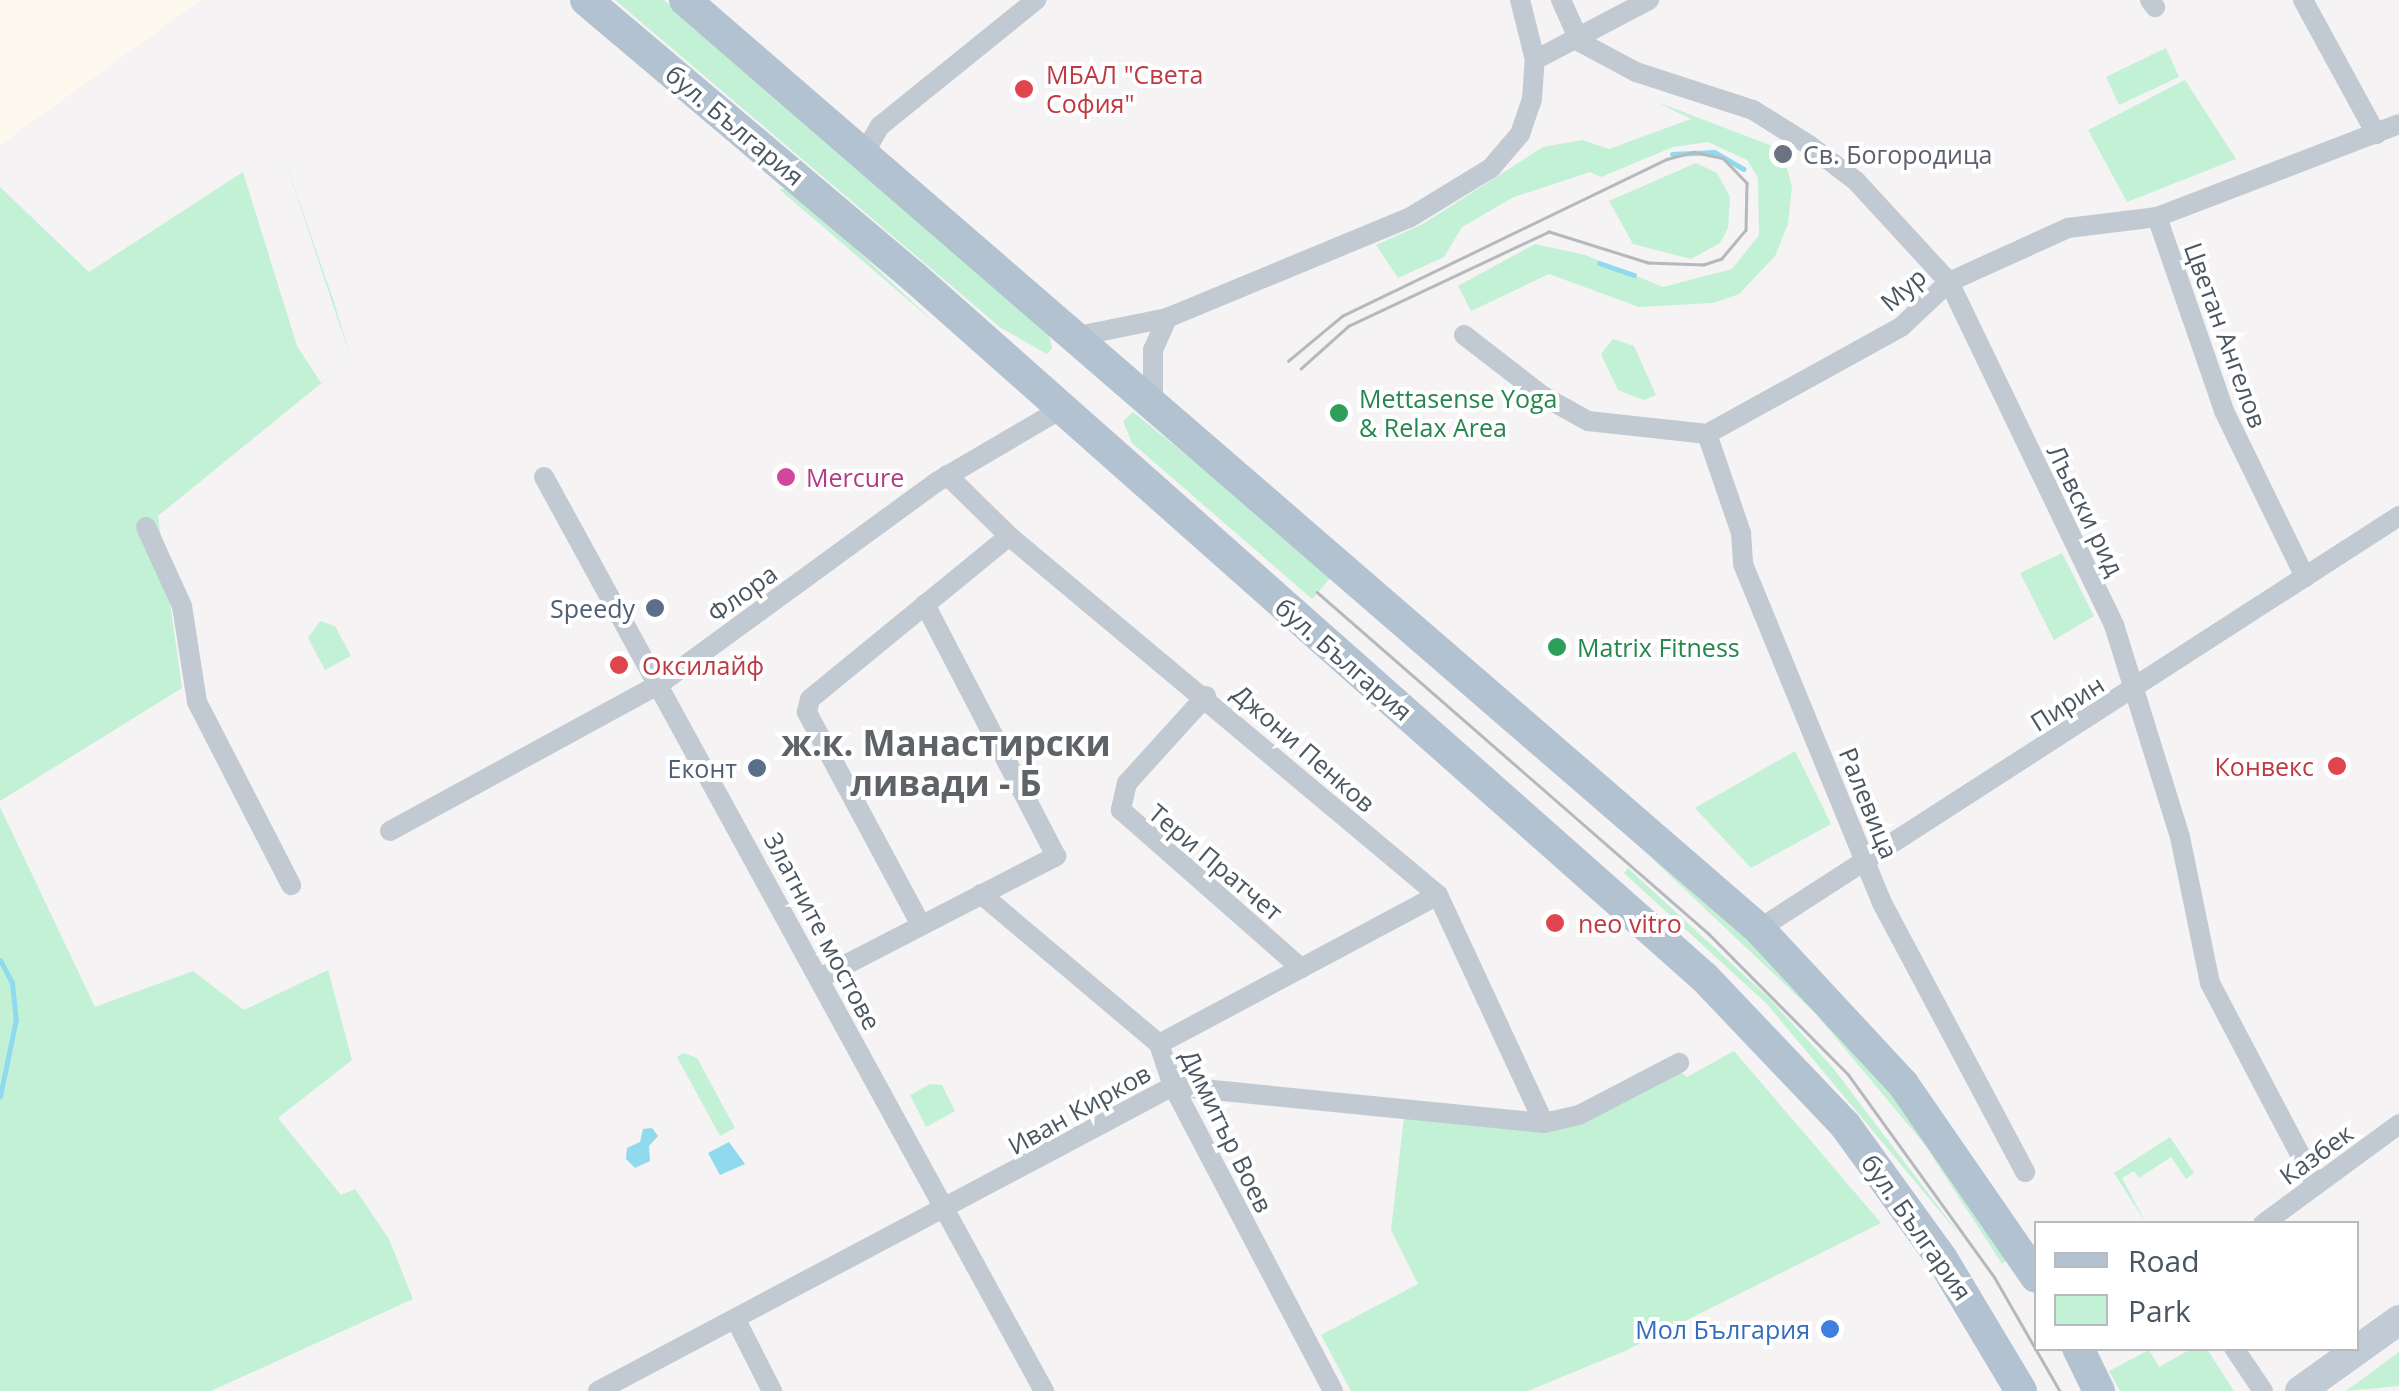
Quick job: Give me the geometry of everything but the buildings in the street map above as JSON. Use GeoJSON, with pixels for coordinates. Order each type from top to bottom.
{"type":"FeatureCollection","features":[{"type":"Feature","properties":{"kind":"main road","name":"бул. България"},"geometry":{"type":"LineString","coordinates":[[586,0],[1061,409],[1705,978],[1846,1125],[1942,1259],[2021,1391]]}},
{"type":"Feature","properties":{"kind":"main road"},"geometry":{"type":"LineString","coordinates":[[685,0],[1759,929],[1903,1084],[2034,1274]]}},
{"type":"Feature","properties":{"kind":"main road"},"geometry":{"type":"LineString","coordinates":[[2359,1349],[2399,1320]]}},
{"type":"Feature","properties":{"kind":"main road"},"geometry":{"type":"LineString","coordinates":[[2079,1351],[2099,1391]]}},
{"type":"Feature","properties":{"kind":"main road"},"geometry":{"type":"LineString","coordinates":[[2300,1391],[2356,1351]]}},
{"type":"Feature","properties":{"kind":"street"},"geometry":{"type":"LineString","coordinates":[[862,157],[880,126],[1036,0]]}},
{"type":"Feature","properties":{"kind":"street"},"geometry":{"type":"LineString","coordinates":[[1074,337],[1167,318],[1409,218],[1491,168],[1528,117],[1536,60],[1520,0]]}},
{"type":"Feature","properties":{"kind":"street"},"geometry":{"type":"LineString","coordinates":[[1561,0],[1580,42]]}},
{"type":"Feature","properties":{"kind":"street"},"geometry":{"type":"LineString","coordinates":[[1536,60],[1580,42],[1649,0]]}},
{"type":"Feature","properties":{"kind":"street"},"geometry":{"type":"LineString","coordinates":[[2303,0],[2399,150]]}},
{"type":"Feature","properties":{"kind":"street","name":"Лъвски рид"},"geometry":{"type":"LineString","coordinates":[[1580,42],[1636,72],[1753,110],[1809,145],[1856,181],[1949,282],[2114,625],[2180,836],[2210,983],[2316,1184]]}},
{"type":"Feature","properties":{"kind":"street","name":"Мур"},"geometry":{"type":"LineString","coordinates":[[1707,434],[1901,327],[1949,282],[2068,228],[2157,217],[2387,129]]}},
{"type":"Feature","properties":{"kind":"street","name":"Цветан Ангелов"},"geometry":{"type":"LineString","coordinates":[[2157,217],[2224,412],[2305,577]]}},
{"type":"Feature","properties":{"kind":"street"},"geometry":{"type":"LineString","coordinates":[[1153,405],[1153,350],[1167,318]]}},
{"type":"Feature","properties":{"kind":"street"},"geometry":{"type":"LineString","coordinates":[[1464,335],[1543,396],[1588,422],[1707,434]]}},
{"type":"Feature","properties":{"kind":"street","name":"Флора"},"geometry":{"type":"LineString","coordinates":[[390,831],[661,683],[948,475],[1061,409]]}},
{"type":"Feature","properties":{"kind":"street","name":"Ралевица"},"geometry":{"type":"LineString","coordinates":[[1707,434],[1741,532],[1743,564],[1865,860],[1932,1004],[1973,1067],[2026,1172]]}},
{"type":"Feature","properties":{"kind":"street","name":"Джони Пенков"},"geometry":{"type":"LineString","coordinates":[[948,475],[1009,536],[1206,696],[1438,895],[1544,1123]]}},
{"type":"Feature","properties":{"kind":"street","name":"Златните мостове"},"geometry":{"type":"LineString","coordinates":[[550,486],[661,683],[1044,1391]]}},
{"type":"Feature","properties":{"kind":"street","name":"Пирин"},"geometry":{"type":"LineString","coordinates":[[1759,929],[2399,516]]}},
{"type":"Feature","properties":{"kind":"street"},"geometry":{"type":"LineString","coordinates":[[146,527],[182,606],[197,702],[291,885]]}},
{"type":"Feature","properties":{"kind":"street"},"geometry":{"type":"LineString","coordinates":[[921,925],[807,712],[816,688],[1009,536]]}},
{"type":"Feature","properties":{"kind":"street"},"geometry":{"type":"LineString","coordinates":[[820,978],[1056,856],[925,604]]}},
{"type":"Feature","properties":{"kind":"street","name":"Тери Пратчет"},"geometry":{"type":"LineString","coordinates":[[1206,696],[1127,783],[1122,810],[1300,968]]}},
{"type":"Feature","properties":{"kind":"street","name":"Димитър Воев"},"geometry":{"type":"LineString","coordinates":[[981,894],[1159,1044],[1173,1086],[1333,1391]]}},
{"type":"Feature","properties":{"kind":"street"},"geometry":{"type":"LineString","coordinates":[[1159,1044],[1438,895]]}},
{"type":"Feature","properties":{"kind":"street","name":"Иван Кирков"},"geometry":{"type":"LineString","coordinates":[[598,1391],[946,1211],[1173,1086],[1544,1123],[1579,1115],[1679,1063]]}},
{"type":"Feature","properties":{"kind":"street","name":"Казбек"},"geometry":{"type":"LineString","coordinates":[[2267,1221],[2399,1124]]}},
{"type":"Feature","properties":{"kind":"street"},"geometry":{"type":"LineString","coordinates":[[736,1320],[772,1391]]}},
{"type":"Feature","properties":{"kind":"street"},"geometry":{"type":"LineString","coordinates":[[2236,1351],[2262,1391]]}},
{"type":"Feature","properties":{"kind":"shaded area"},"geometry":{"type":"Polygon","coordinates":[[[0,0],[201,0],[0,145],[0,0]]]}},
{"type":"Feature","properties":{"kind":"green space"},"geometry":{"type":"Polygon","coordinates":[[[615,0],[664,0],[1048,332],[1052,348],[1047,354],[1001,328],[615,0]]]}},
{"type":"Feature","properties":{"kind":"green space"},"geometry":{"type":"Polygon","coordinates":[[[2166,48],[2179,77],[2119,105],[2106,77],[2166,48]]]}},
{"type":"Feature","properties":{"kind":"green space"},"geometry":{"type":"Polygon","coordinates":[[[2185,80],[2236,159],[2127,202],[2088,130],[2185,80]]]}},
{"type":"Feature","properties":{"kind":"green space"},"geometry":{"type":"Polygon","coordinates":[[[1657,102],[1775,147],[1786,165],[1792,186],[1788,224],[1775,256],[1739,294],[1713,303],[1639,307],[1549,274],[1471,311],[1458,286],[1535,244],[1585,255],[1663,287],[1732,269],[1759,235],[1758,178],[1747,160],[1708,142],[1673,147],[1601,177],[1590,172],[1514,197],[1462,227],[1444,257],[1398,278],[1376,245],[1423,224],[1543,147],[1582,140],[1609,149],[1691,119],[1657,102]]]}},
{"type":"Feature","properties":{"kind":"green space"},"geometry":{"type":"Polygon","coordinates":[[[282,152],[334,302],[351,359],[282,152]]]}},
{"type":"Feature","properties":{"kind":"green space"},"geometry":{"type":"Polygon","coordinates":[[[1696,163],[1717,173],[1730,197],[1728,228],[1720,243],[1691,259],[1633,244],[1609,201],[1696,163]]]}},
{"type":"Feature","properties":{"kind":"green space"},"geometry":{"type":"Polygon","coordinates":[[[243,172],[297,346],[321,383],[351,359],[158,516],[182,688],[0,801],[0,187],[89,272],[243,172]]]}},
{"type":"Feature","properties":{"kind":"green space"},"geometry":{"type":"Polygon","coordinates":[[[779,189],[792,189],[936,324],[779,189]]]}},
{"type":"Feature","properties":{"kind":"green space"},"geometry":{"type":"Polygon","coordinates":[[[1613,339],[1634,346],[1656,395],[1644,400],[1618,390],[1601,354],[1613,339]]]}},
{"type":"Feature","properties":{"kind":"green space"},"geometry":{"type":"Polygon","coordinates":[[[1133,412],[1334,574],[1312,599],[1132,443],[1123,421],[1133,412]]]}},
{"type":"Feature","properties":{"kind":"green space"},"geometry":{"type":"Polygon","coordinates":[[[2062,553],[2094,616],[2054,640],[2020,573],[2062,553]]]}},
{"type":"Feature","properties":{"kind":"green space"},"geometry":{"type":"Polygon","coordinates":[[[320,621],[335,626],[351,656],[325,670],[308,638],[320,621]]]}},
{"type":"Feature","properties":{"kind":"green space"},"geometry":{"type":"Polygon","coordinates":[[[1795,751],[1831,824],[1751,868],[1695,808],[1795,751]]]}},
{"type":"Feature","properties":{"kind":"green space"},"geometry":{"type":"Polygon","coordinates":[[[0,807],[95,1007],[193,971],[244,1010],[328,970],[352,1060],[278,1118],[341,1195],[355,1189],[389,1239],[413,1299],[211,1391],[0,1391],[0,807]]]}},
{"type":"Feature","properties":{"kind":"green space"},"geometry":{"type":"Polygon","coordinates":[[[1641,848],[1751,939],[1878,1074],[2011,1257],[2002,1264],[1925,1145],[1815,1013],[1641,848]]]}},
{"type":"Feature","properties":{"kind":"green space"},"geometry":{"type":"Polygon","coordinates":[[[1628,868],[1770,999],[1833,1068],[1963,1239],[1767,1004],[1624,873],[1628,868]]]}},
{"type":"Feature","properties":{"kind":"green space"},"geometry":{"type":"Polygon","coordinates":[[[1734,1051],[1881,1223],[1625,1351],[1528,1391],[1351,1391],[1321,1335],[1418,1284],[1391,1230],[1404,1117],[1530,1131],[1677,1070],[1687,1077],[1734,1051]]]}},
{"type":"Feature","properties":{"kind":"green space"},"geometry":{"type":"Polygon","coordinates":[[[684,1053],[697,1058],[735,1128],[720,1136],[677,1057],[684,1053]]]}},
{"type":"Feature","properties":{"kind":"green space"},"geometry":{"type":"Polygon","coordinates":[[[930,1084],[942,1085],[955,1111],[926,1127],[910,1095],[930,1084]]]}},
{"type":"Feature","properties":{"kind":"green space"},"geometry":{"type":"Polygon","coordinates":[[[2170,1137],[2194,1173],[2186,1179],[2171,1157],[2139,1178],[2134,1171],[2122,1178],[2145,1221],[2114,1173],[2170,1137]]]}},
{"type":"Feature","properties":{"kind":"green space"},"geometry":{"type":"Polygon","coordinates":[[[2147,1351],[2159,1367],[2188,1351],[2208,1351],[2234,1391],[2120,1391],[2109,1371],[2147,1351]]]}},
{"type":"Feature","properties":{"kind":"green space"},"geometry":{"type":"Polygon","coordinates":[[[2399,1352],[2399,1386],[2346,1391],[2399,1352]]]}},
{"type":"Feature","properties":{"kind":"water"},"geometry":{"type":"Polygon","coordinates":[[[652,1128],[658,1136],[649,1146],[650,1161],[635,1168],[626,1159],[627,1148],[640,1142],[643,1129],[652,1128]]]}},
{"type":"Feature","properties":{"kind":"water"},"geometry":{"type":"Polygon","coordinates":[[[729,1142],[745,1164],[720,1175],[708,1153],[729,1142]]]}},
{"type":"Feature","properties":{"kind":"waterway"},"geometry":{"type":"LineString","coordinates":[[1672,154],[1714,152],[1744,169]]}},
{"type":"Feature","properties":{"kind":"waterway"},"geometry":{"type":"LineString","coordinates":[[1599,263],[1634,275]]}},
{"type":"Feature","properties":{"kind":"waterway"},"geometry":{"type":"LineString","coordinates":[[0,960],[12,983],[16,1019],[0,1096]]}},
{"type":"Feature","properties":{"kind":"tram line"},"geometry":{"type":"LineString","coordinates":[[1288,361],[1342,316],[1667,159],[1694,152],[1723,158],[1747,183],[1746,230],[1722,259],[1704,265],[1648,263],[1549,232],[1349,326],[1301,369]]}},
{"type":"Feature","properties":{"kind":"tram line"},"geometry":{"type":"LineString","coordinates":[[1317,592],[1708,933],[1848,1074],[1995,1278],[2034,1346]]}},
{"type":"Feature","properties":{"kind":"tram line"},"geometry":{"type":"LineString","coordinates":[[2037,1351],[2060,1391]]}},
{"type":"Feature","properties":{"kind":"place","name":"МБАЛ \"Света София\""},"geometry":{"type":"Point","coordinates":[1024,89]}},
{"type":"Feature","properties":{"kind":"place","name":"Св. Богородица"},"geometry":{"type":"Point","coordinates":[1783,154]}},
{"type":"Feature","properties":{"kind":"place","name":"Mettasense Yoga & Relax Area"},"geometry":{"type":"Point","coordinates":[1339,413]}},
{"type":"Feature","properties":{"kind":"place","name":"Mercure"},"geometry":{"type":"Point","coordinates":[786,477]}},
{"type":"Feature","properties":{"kind":"place","name":"Speedy"},"geometry":{"type":"Point","coordinates":[655,608]}},
{"type":"Feature","properties":{"kind":"place","name":"Matrix Fitness"},"geometry":{"type":"Point","coordinates":[1557,647]}},
{"type":"Feature","properties":{"kind":"place","name":"Оксилайф"},"geometry":{"type":"Point","coordinates":[619,665]}},
{"type":"Feature","properties":{"kind":"place","name":"Конвекс"},"geometry":{"type":"Point","coordinates":[2337,766]}},
{"type":"Feature","properties":{"kind":"place","name":"Еконт"},"geometry":{"type":"Point","coordinates":[757,768]}},
{"type":"Feature","properties":{"kind":"place","name":"neo vitro"},"geometry":{"type":"Point","coordinates":[1555,923]}},
{"type":"Feature","properties":{"kind":"place","name":"Мол България"},"geometry":{"type":"Point","coordinates":[1830,1329]}},
{"type":"Feature","properties":{"kind":"district","name":"ж.к. Манастирски ливади - Б"},"geometry":{"type":"Point","coordinates":[946,763]}}]}
